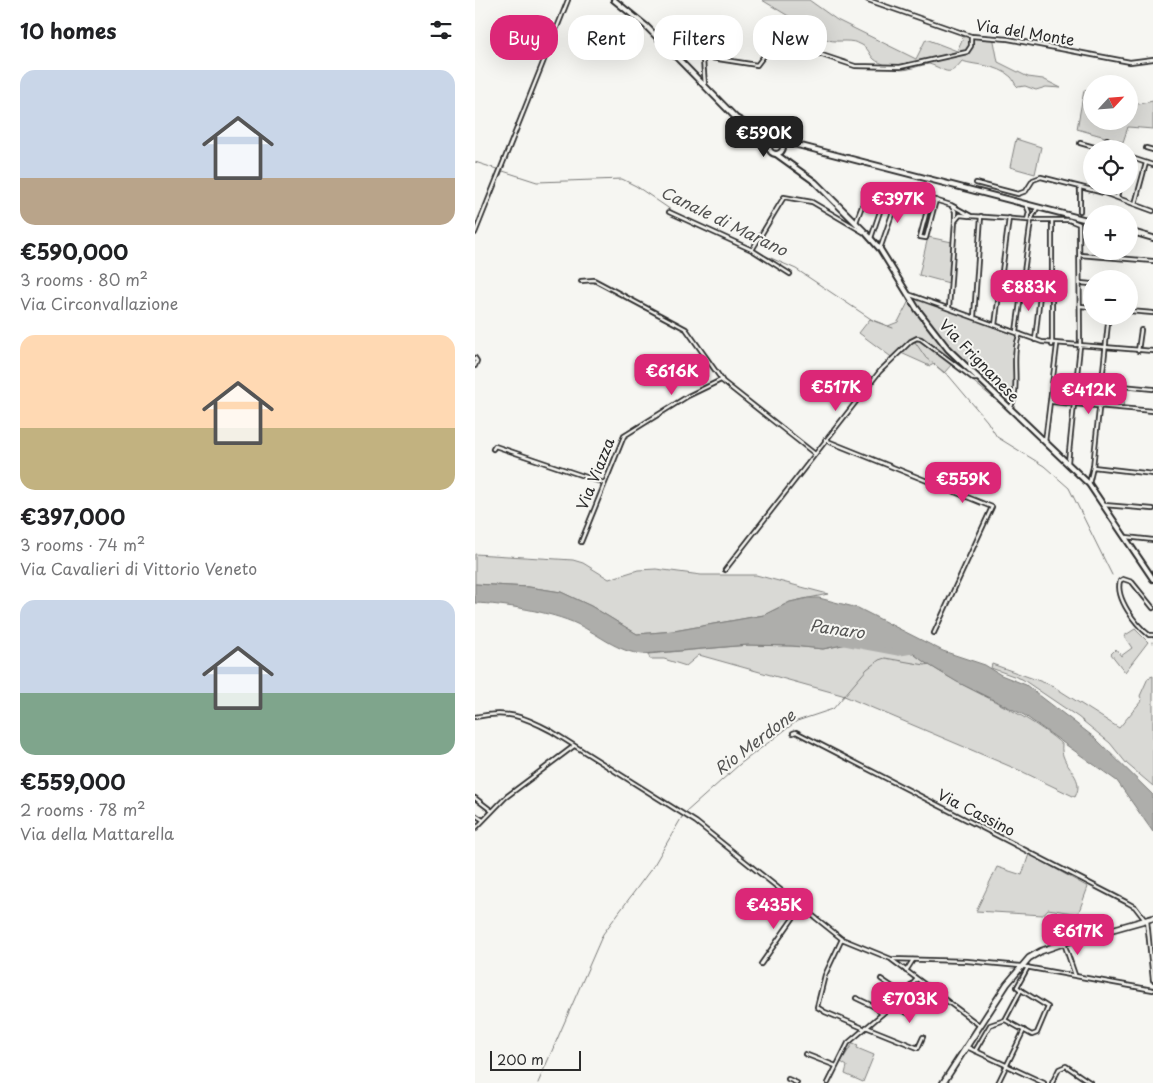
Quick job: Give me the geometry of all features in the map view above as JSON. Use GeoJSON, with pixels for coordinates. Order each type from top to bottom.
{"type":"FeatureCollection","features":[{"type":"Feature","properties":{"kind":"main road"},"geometry":{"type":"LineString","coordinates":[[614,0],[641,21],[769,149],[776,154],[782,152]]}},
{"type":"Feature","properties":{"kind":"main road"},"geometry":{"type":"LineString","coordinates":[[747,125],[783,144]]}},
{"type":"Feature","properties":{"kind":"main road"},"geometry":{"type":"LineString","coordinates":[[769,149],[770,144],[777,140],[789,141],[1083,219]]}},
{"type":"Feature","properties":{"kind":"main road"},"geometry":{"type":"LineString","coordinates":[[783,144],[789,141]]}},
{"type":"Feature","properties":{"kind":"main road"},"geometry":{"type":"LineString","coordinates":[[783,144],[782,152],[786,162]]}},
{"type":"Feature","properties":{"kind":"main road","name":"Via Frignanese"},"geometry":{"type":"LineString","coordinates":[[776,154],[815,182],[871,238],[941,341],[1009,409],[1068,462],[1089,484],[1153,579]]}},
{"type":"Feature","properties":{"kind":"main road"},"geometry":{"type":"LineString","coordinates":[[1138,234],[1153,238]]}},
{"type":"Feature","properties":{"kind":"main road"},"geometry":{"type":"LineString","coordinates":[[943,1083],[965,1046],[1020,966],[1041,951],[1153,918]]}},
{"type":"Feature","properties":{"kind":"street"},"geometry":{"type":"LineString","coordinates":[[475,233],[568,0]]}},
{"type":"Feature","properties":{"kind":"street","name":"Via del Monte"},"geometry":{"type":"LineString","coordinates":[[867,0],[971,36],[1008,39],[1130,62],[1153,59]]}},
{"type":"Feature","properties":{"kind":"street"},"geometry":{"type":"LineString","coordinates":[[705,87],[703,62],[705,57],[757,65],[772,45],[794,54],[819,54],[853,66],[900,67],[967,52],[971,47],[971,36]]}},
{"type":"Feature","properties":{"kind":"street"},"geometry":{"type":"LineString","coordinates":[[1146,148],[1153,150]]}},
{"type":"Feature","properties":{"kind":"street"},"geometry":{"type":"LineString","coordinates":[[1138,160],[1153,165]]}},
{"type":"Feature","properties":{"kind":"street"},"geometry":{"type":"LineString","coordinates":[[1135,204],[1146,163]]}},
{"type":"Feature","properties":{"kind":"street"},"geometry":{"type":"LineString","coordinates":[[976,183],[1018,194],[1026,191],[1033,180],[1041,177],[1083,188]]}},
{"type":"Feature","properties":{"kind":"street"},"geometry":{"type":"LineString","coordinates":[[1079,211],[1080,188]]}},
{"type":"Feature","properties":{"kind":"street"},"geometry":{"type":"LineString","coordinates":[[871,238],[887,190]]}},
{"type":"Feature","properties":{"kind":"street"},"geometry":{"type":"LineString","coordinates":[[880,249],[899,194],[905,191],[951,205],[971,216]]}},
{"type":"Feature","properties":{"kind":"street"},"geometry":{"type":"LineString","coordinates":[[1110,195],[1152,210],[1153,204]]}},
{"type":"Feature","properties":{"kind":"street"},"geometry":{"type":"LineString","coordinates":[[753,250],[785,197],[812,202],[865,232]]}},
{"type":"Feature","properties":{"kind":"street"},"geometry":{"type":"LineString","coordinates":[[856,223],[865,198]]}},
{"type":"Feature","properties":{"kind":"street"},"geometry":{"type":"LineString","coordinates":[[931,199],[920,237],[926,238],[936,200]]}},
{"type":"Feature","properties":{"kind":"street"},"geometry":{"type":"LineString","coordinates":[[1016,332],[1029,220],[1026,204]]}},
{"type":"Feature","properties":{"kind":"street"},"geometry":{"type":"LineString","coordinates":[[949,308],[955,221],[955,211],[951,205]]}},
{"type":"Feature","properties":{"kind":"street"},"geometry":{"type":"LineString","coordinates":[[1029,220],[1037,206]]}},
{"type":"Feature","properties":{"kind":"street"},"geometry":{"type":"LineString","coordinates":[[669,212],[753,250],[790,274]]}},
{"type":"Feature","properties":{"kind":"street"},"geometry":{"type":"LineString","coordinates":[[955,221],[960,215],[1029,220],[1069,220],[1079,224],[1080,346],[1068,462]]}},
{"type":"Feature","properties":{"kind":"street"},"geometry":{"type":"LineString","coordinates":[[974,318],[981,216]]}},
{"type":"Feature","properties":{"kind":"street"},"geometry":{"type":"LineString","coordinates":[[995,325],[1009,218]]}},
{"type":"Feature","properties":{"kind":"street"},"geometry":{"type":"LineString","coordinates":[[1052,221],[1052,345]]}},
{"type":"Feature","properties":{"kind":"street"},"geometry":{"type":"LineString","coordinates":[[1080,255],[1153,261]]}},
{"type":"Feature","properties":{"kind":"street"},"geometry":{"type":"LineString","coordinates":[[581,281],[594,280],[686,329],[722,380],[735,393],[815,454]]}},
{"type":"Feature","properties":{"kind":"street"},"geometry":{"type":"LineString","coordinates":[[1035,340],[1041,286]]}},
{"type":"Feature","properties":{"kind":"street"},"geometry":{"type":"LineString","coordinates":[[908,294],[1052,345],[1153,351]]}},
{"type":"Feature","properties":{"kind":"street"},"geometry":{"type":"LineString","coordinates":[[1138,312],[1153,313]]}},
{"type":"Feature","properties":{"kind":"street"},"geometry":{"type":"LineString","coordinates":[[1089,484],[1093,467],[1108,325]]}},
{"type":"Feature","properties":{"kind":"street"},"geometry":{"type":"LineString","coordinates":[[1138,351],[1141,330]]}},
{"type":"Feature","properties":{"kind":"street"},"geometry":{"type":"LineString","coordinates":[[1009,409],[1015,393],[1016,345],[1020,334]]}},
{"type":"Feature","properties":{"kind":"street"},"geometry":{"type":"LineString","coordinates":[[725,570],[880,371],[915,338],[921,339],[974,379],[979,379]]}},
{"type":"Feature","properties":{"kind":"street"},"geometry":{"type":"LineString","coordinates":[[1045,442],[1057,345]]}},
{"type":"Feature","properties":{"kind":"street"},"geometry":{"type":"LineString","coordinates":[[475,358],[477,361],[475,366]]}},
{"type":"Feature","properties":{"kind":"street","name":"Via Viazza"},"geometry":{"type":"LineString","coordinates":[[581,542],[624,436],[687,396],[722,380]]}},
{"type":"Feature","properties":{"kind":"street"},"geometry":{"type":"LineString","coordinates":[[1101,384],[1153,389]]}},
{"type":"Feature","properties":{"kind":"street"},"geometry":{"type":"LineString","coordinates":[[1051,402],[1153,411]]}},
{"type":"Feature","properties":{"kind":"street"},"geometry":{"type":"LineString","coordinates":[[825,440],[992,507],[934,633]]}},
{"type":"Feature","properties":{"kind":"street"},"geometry":{"type":"LineString","coordinates":[[493,449],[495,446],[604,483]]}},
{"type":"Feature","properties":{"kind":"street"},"geometry":{"type":"LineString","coordinates":[[1093,467],[1153,474]]}},
{"type":"Feature","properties":{"kind":"street"},"geometry":{"type":"LineString","coordinates":[[1104,504],[1153,509]]}},
{"type":"Feature","properties":{"kind":"street"},"geometry":{"type":"LineString","coordinates":[[1126,537],[1153,540]]}},
{"type":"Feature","properties":{"kind":"street"},"geometry":{"type":"LineString","coordinates":[[1153,608],[1132,582],[1123,579],[1120,581],[1120,591],[1130,614],[1145,632],[1149,635],[1153,634]]}},
{"type":"Feature","properties":{"kind":"street"},"geometry":{"type":"LineString","coordinates":[[475,717],[499,713],[515,714],[529,719],[574,746],[696,822],[842,939],[891,959],[916,980],[980,1024],[990,1025],[1005,1020],[1021,990]]}},
{"type":"Feature","properties":{"kind":"street","name":"Via Cassino"},"geometry":{"type":"LineString","coordinates":[[793,733],[796,732],[1126,902],[1135,907],[1146,920]]}},
{"type":"Feature","properties":{"kind":"street"},"geometry":{"type":"LineString","coordinates":[[475,830],[492,810],[524,782],[574,746]]}},
{"type":"Feature","properties":{"kind":"street"},"geometry":{"type":"LineString","coordinates":[[475,798],[492,810]]}},
{"type":"Feature","properties":{"kind":"street"},"geometry":{"type":"LineString","coordinates":[[475,814],[483,820]]}},
{"type":"Feature","properties":{"kind":"street"},"geometry":{"type":"LineString","coordinates":[[761,964],[801,906]]}},
{"type":"Feature","properties":{"kind":"street"},"geometry":{"type":"LineString","coordinates":[[1146,920],[1153,980]]}},
{"type":"Feature","properties":{"kind":"street"},"geometry":{"type":"LineString","coordinates":[[842,939],[825,974],[817,1007],[825,1012],[918,1048],[923,1037]]}},
{"type":"Feature","properties":{"kind":"street"},"geometry":{"type":"LineString","coordinates":[[1064,943],[1075,975]]}},
{"type":"Feature","properties":{"kind":"street"},"geometry":{"type":"LineString","coordinates":[[891,959],[967,961],[1020,966],[1153,990]]}},
{"type":"Feature","properties":{"kind":"street"},"geometry":{"type":"LineString","coordinates":[[906,972],[913,960]]}},
{"type":"Feature","properties":{"kind":"street"},"geometry":{"type":"LineString","coordinates":[[1005,1020],[1032,1035],[1037,1033],[1048,1007],[1017,986],[1028,967]]}},
{"type":"Feature","properties":{"kind":"street"},"geometry":{"type":"LineString","coordinates":[[881,979],[903,994]]}},
{"type":"Feature","properties":{"kind":"street"},"geometry":{"type":"LineString","coordinates":[[828,1083],[848,1043],[892,1006],[916,980]]}},
{"type":"Feature","properties":{"kind":"street"},"geometry":{"type":"LineString","coordinates":[[856,998],[875,1007],[882,1014]]}},
{"type":"Feature","properties":{"kind":"street"},"geometry":{"type":"LineString","coordinates":[[892,1006],[912,1015],[917,1005]]}},
{"type":"Feature","properties":{"kind":"street"},"geometry":{"type":"LineString","coordinates":[[975,1051],[990,1025]]}},
{"type":"Feature","properties":{"kind":"street"},"geometry":{"type":"LineString","coordinates":[[997,1083],[1024,1030]]}},
{"type":"Feature","properties":{"kind":"street"},"geometry":{"type":"LineString","coordinates":[[965,1046],[1044,1083]]}},
{"type":"Feature","properties":{"kind":"street"},"geometry":{"type":"LineString","coordinates":[[805,1054],[836,1066]]}},
{"type":"Feature","properties":{"kind":"street"},"geometry":{"type":"LineString","coordinates":[[1053,1083],[1059,1070],[1066,1066],[1091,1083]]}},
{"type":"Feature","properties":{"kind":"street"},"geometry":{"type":"LineString","coordinates":[[788,1079],[797,1083]]}},
{"type":"Feature","properties":{"kind":"shaded area"},"geometry":{"type":"Polygon","coordinates":[[[762,0],[809,0],[837,20],[916,59],[926,39],[957,51],[965,33],[993,36],[998,62],[1028,77],[1043,79],[1061,88],[1046,87],[1036,90],[1025,86],[1018,87],[1011,77],[1000,70],[962,61],[950,71],[929,64],[902,70],[892,68],[875,60],[866,48],[858,43],[827,39],[827,15],[787,15],[762,0]]]}},
{"type":"Feature","properties":{"kind":"shaded area"},"geometry":{"type":"Polygon","coordinates":[[[1083,96],[1083,130],[1127,130],[1124,140],[1116,140],[1077,129],[1083,96]]]}},
{"type":"Feature","properties":{"kind":"shaded area"},"geometry":{"type":"Polygon","coordinates":[[[1153,101],[1153,129],[1138,128],[1138,104],[1153,101]]]}},
{"type":"Feature","properties":{"kind":"shaded area"},"geometry":{"type":"Polygon","coordinates":[[[1016,139],[1041,147],[1035,174],[1010,167],[1016,139]]]}},
{"type":"Feature","properties":{"kind":"shaded area"},"geometry":{"type":"Polygon","coordinates":[[[928,237],[952,242],[949,283],[919,275],[928,237]]]}},
{"type":"Feature","properties":{"kind":"shaded area"},"geometry":{"type":"Polygon","coordinates":[[[913,293],[1016,331],[1016,392],[1010,410],[952,364],[944,373],[934,364],[930,366],[901,353],[894,359],[859,333],[870,319],[888,326],[898,322],[913,293]]]}},
{"type":"Feature","properties":{"kind":"shaded area"},"geometry":{"type":"Polygon","coordinates":[[[1102,392],[1125,394],[1123,407],[1101,405],[1102,392]]]}},
{"type":"Feature","properties":{"kind":"shaded area"},"geometry":{"type":"Polygon","coordinates":[[[475,554],[573,560],[583,563],[609,579],[638,570],[656,569],[701,575],[756,575],[828,594],[790,602],[764,615],[674,631],[637,634],[591,606],[561,592],[529,587],[475,584],[475,554]]]}},
{"type":"Feature","properties":{"kind":"shaded area"},"geometry":{"type":"Polygon","coordinates":[[[1135,629],[1148,642],[1125,672],[1111,654],[1116,649],[1121,656],[1132,648],[1124,636],[1135,629]]]}},
{"type":"Feature","properties":{"kind":"shaded area"},"geometry":{"type":"Polygon","coordinates":[[[852,643],[899,653],[910,651],[947,676],[1006,707],[1044,730],[1062,744],[1064,759],[1078,783],[1075,797],[1021,771],[842,695],[699,655],[686,666],[664,659],[650,659],[648,654],[748,645],[823,649],[852,643]]]}},
{"type":"Feature","properties":{"kind":"shaded area"},"geometry":{"type":"Polygon","coordinates":[[[992,664],[1051,685],[1119,728],[1142,700],[1140,696],[1148,678],[1153,676],[1153,786],[1127,764],[1110,743],[1078,717],[1022,679],[991,668],[992,664]]]}},
{"type":"Feature","properties":{"kind":"shaded area"},"geometry":{"type":"Polygon","coordinates":[[[1029,854],[1088,887],[1078,914],[1048,909],[1043,915],[976,911],[997,867],[1022,875],[1029,854]]]}},
{"type":"Feature","properties":{"kind":"shaded area"},"geometry":{"type":"Polygon","coordinates":[[[853,1043],[858,1045],[857,1048],[874,1055],[863,1082],[845,1074],[847,1066],[841,1062],[853,1043]]]}},
{"type":"Feature","properties":{"kind":"water"},"geometry":{"type":"Polygon","coordinates":[[[475,584],[529,587],[561,592],[591,606],[637,634],[674,631],[764,615],[790,602],[808,598],[819,598],[858,608],[943,651],[985,665],[1001,675],[1026,685],[1095,738],[1153,795],[1153,832],[1117,781],[1024,715],[957,682],[910,651],[899,653],[852,643],[823,649],[748,645],[643,654],[634,653],[617,647],[567,620],[541,612],[475,603],[475,584]]]}},
{"type":"Feature","properties":{"kind":"waterway","name":"Canale di Marano"},"geometry":{"type":"LineString","coordinates":[[475,162],[537,182],[622,179],[636,186],[674,212],[715,232]]}},
{"type":"Feature","properties":{"kind":"waterway","name":"Canale di Marano"},"geometry":{"type":"LineString","coordinates":[[757,252],[796,269],[874,321],[893,328]]}},
{"type":"Feature","properties":{"kind":"waterway","name":"Canale di Marano"},"geometry":{"type":"LineString","coordinates":[[915,342],[926,358],[949,376],[987,421],[997,437],[1044,466],[1069,488],[1112,575]]}},
{"type":"Feature","properties":{"kind":"waterway","name":"Panaro"},"geometry":{"type":"LineString","coordinates":[[840,642],[899,653],[917,650]]}},
{"type":"Feature","properties":{"kind":"waterway","name":"Rio Merdone"},"geometry":{"type":"LineString","coordinates":[[685,813],[740,764],[797,721],[833,709],[867,669],[879,660],[885,658],[925,665],[929,664]]}},
{"type":"Feature","properties":{"kind":"waterway","name":"Rio Merdone"},"geometry":{"type":"LineString","coordinates":[[538,1083],[603,934],[654,865],[682,817]]}}]}
